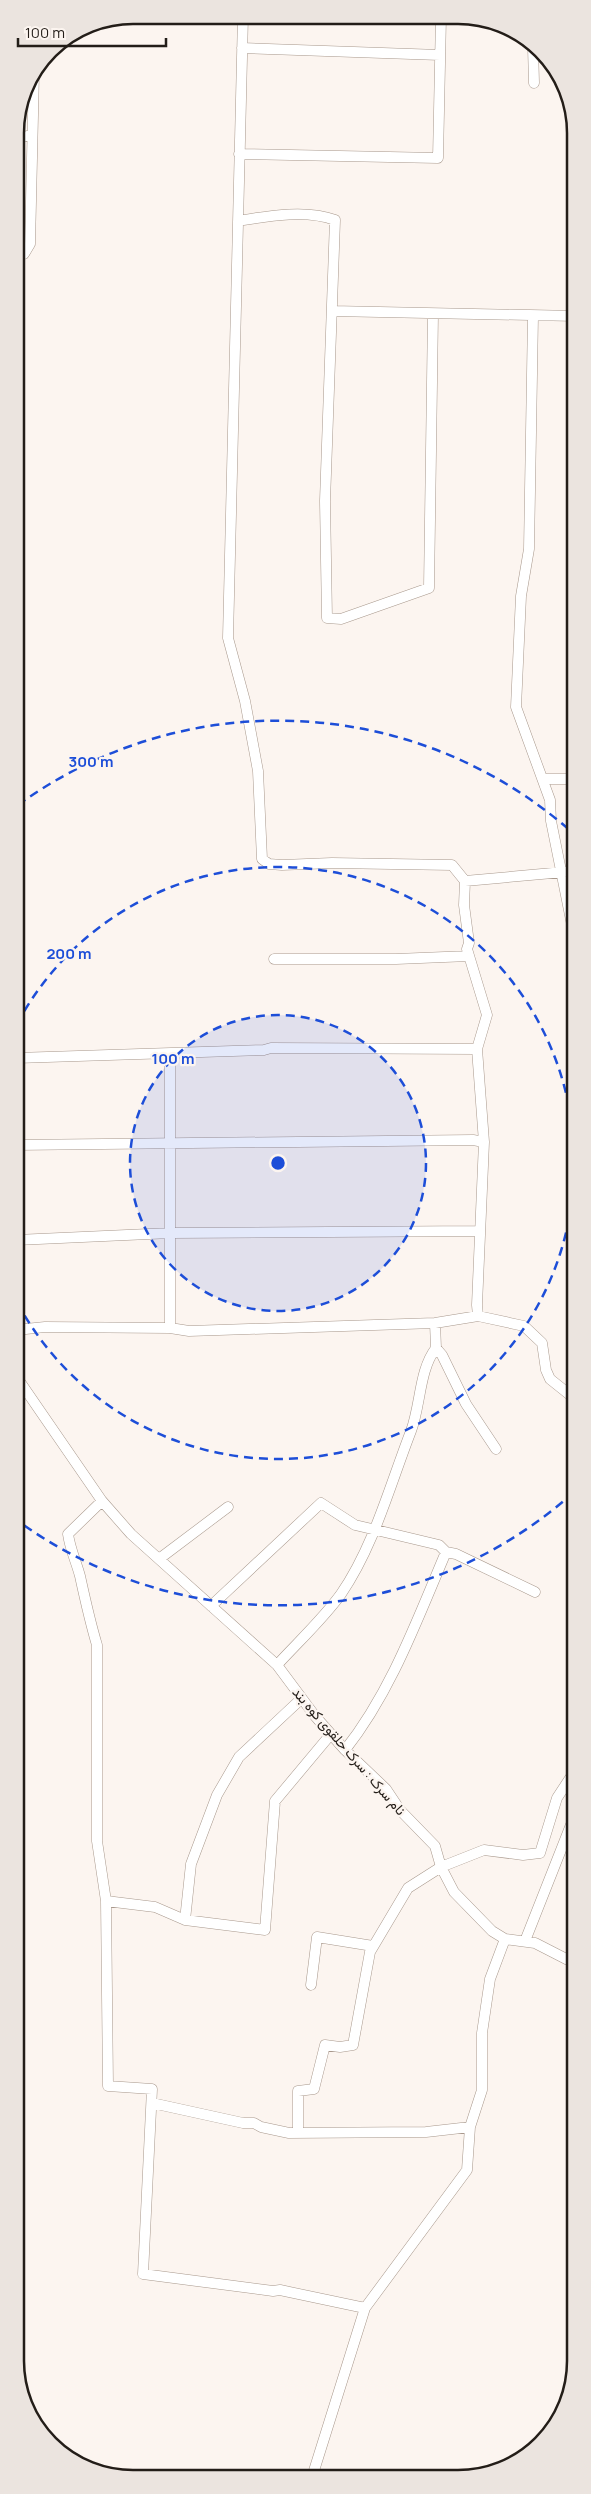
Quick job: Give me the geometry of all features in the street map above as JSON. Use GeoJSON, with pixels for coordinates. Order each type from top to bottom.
{"type":"FeatureCollection","features":[{"type":"Feature","properties":{"kind":"street"},"geometry":{"type":"LineString","coordinates":[[243,24],[228,638],[245,701],[258,771],[262,860],[270,864],[282,866],[332,863],[452,865],[465,881],[464,905],[470,956],[487,1015],[478,1050],[484,1142],[476,1305],[478,1316]]}},
{"type":"Feature","properties":{"kind":"street"},"geometry":{"type":"LineString","coordinates":[[239,154],[438,158],[441,24]]}},
{"type":"Feature","properties":{"kind":"street"},"geometry":{"type":"LineString","coordinates":[[242,48],[440,55]]}},
{"type":"Feature","properties":{"kind":"street"},"geometry":{"type":"LineString","coordinates":[[533,54],[534,82]]}},
{"type":"Feature","properties":{"kind":"street"},"geometry":{"type":"LineString","coordinates":[[24,254],[30,244],[33,88]]}},
{"type":"Feature","properties":{"kind":"street"},"geometry":{"type":"LineString","coordinates":[[24,137],[31,135]]}},
{"type":"Feature","properties":{"kind":"street"},"geometry":{"type":"LineString","coordinates":[[238,220],[272,216],[318,216],[335,220],[325,501],[327,618],[341,619],[428,588],[433,314]]}},
{"type":"Feature","properties":{"kind":"street"},"geometry":{"type":"LineString","coordinates":[[332,311],[567,316]]}},
{"type":"Feature","properties":{"kind":"street"},"geometry":{"type":"LineString","coordinates":[[533,316],[529,549],[521,596],[516,707],[544,779],[550,800],[551,821],[567,898]]}},
{"type":"Feature","properties":{"kind":"street"},"geometry":{"type":"LineString","coordinates":[[544,779],[567,779]]}},
{"type":"Feature","properties":{"kind":"street"},"geometry":{"type":"LineString","coordinates":[[465,881],[567,871]]}},
{"type":"Feature","properties":{"kind":"street"},"geometry":{"type":"LineString","coordinates":[[274,959],[396,959],[470,956]]}},
{"type":"Feature","properties":{"kind":"street"},"geometry":{"type":"LineString","coordinates":[[24,1058],[170,1054],[264,1050],[271,1048],[478,1050]]}},
{"type":"Feature","properties":{"kind":"street"},"geometry":{"type":"LineString","coordinates":[[170,1054],[170,1328]]}},
{"type":"Feature","properties":{"kind":"street"},"geometry":{"type":"LineString","coordinates":[[24,1145],[473,1140],[484,1142]]}},
{"type":"Feature","properties":{"kind":"street"},"geometry":{"type":"LineString","coordinates":[[24,1240],[171,1233],[480,1231]]}},
{"type":"Feature","properties":{"kind":"street"},"geometry":{"type":"LineString","coordinates":[[24,1329],[44,1327],[170,1328],[189,1331],[435,1323],[478,1316],[524,1326],[542,1342],[546,1370],[550,1379],[567,1393]]}},
{"type":"Feature","properties":{"kind":"street"},"geometry":{"type":"LineString","coordinates":[[277,1665],[340,1595],[364,1556],[420,1402],[425,1368],[436,1348],[435,1323]]}},
{"type":"Feature","properties":{"kind":"street"},"geometry":{"type":"LineString","coordinates":[[436,1348],[442,1355],[466,1404],[496,1449]]}},
{"type":"Feature","properties":{"kind":"street","name":"نام سرک : سرک حلقوی کوه بند"},"geometry":{"type":"LineString","coordinates":[[24,1388],[102,1501],[132,1534],[277,1665],[302,1699],[345,1750],[386,1789],[400,1810],[435,1846],[441,1867],[454,1892],[492,1931],[505,1939],[536,1943],[567,1959]]}},
{"type":"Feature","properties":{"kind":"street"},"geometry":{"type":"LineString","coordinates":[[102,1501],[68,1534],[69,1547],[79,1574],[90,1622],[98,1645],[97,1841],[106,1901],[108,2086],[152,2089],[143,2274],[273,2291],[280,2290],[366,2308]]}},
{"type":"Feature","properties":{"kind":"street"},"geometry":{"type":"LineString","coordinates":[[211,1606],[321,1503],[354,1525],[439,1545],[446,1552],[464,1558],[535,1592]]}},
{"type":"Feature","properties":{"kind":"street"},"geometry":{"type":"LineString","coordinates":[[159,1559],[228,1508]]}},
{"type":"Feature","properties":{"kind":"street"},"geometry":{"type":"LineString","coordinates":[[345,1750],[364,1726],[398,1662],[446,1552]]}},
{"type":"Feature","properties":{"kind":"street"},"geometry":{"type":"LineString","coordinates":[[185,1920],[191,1864],[217,1796],[240,1757],[302,1699]]}},
{"type":"Feature","properties":{"kind":"street"},"geometry":{"type":"LineString","coordinates":[[106,1901],[155,1907],[185,1920],[265,1930],[275,1802],[332,1734]]}},
{"type":"Feature","properties":{"kind":"street"},"geometry":{"type":"LineString","coordinates":[[298,2131],[298,2091],[314,2089],[325,2045],[340,2047],[353,2045],[370,1952],[408,1888],[441,1867],[484,1850],[523,1855],[540,1853],[557,1798],[567,1782]]}},
{"type":"Feature","properties":{"kind":"street"},"geometry":{"type":"LineString","coordinates":[[524,1942],[567,1835]]}},
{"type":"Feature","properties":{"kind":"street"},"geometry":{"type":"LineString","coordinates":[[311,1985],[317,1937],[373,1946]]}},
{"type":"Feature","properties":{"kind":"street"},"geometry":{"type":"LineString","coordinates":[[314,2470],[366,2308],[467,2170],[470,2127],[482,2090],[482,2033],[490,1979],[505,1939]]}},
{"type":"Feature","properties":{"kind":"street"},"geometry":{"type":"LineString","coordinates":[[152,2103],[243,2123],[254,2123],[261,2127],[288,2133],[298,2131],[426,2132],[470,2127]]}}]}
